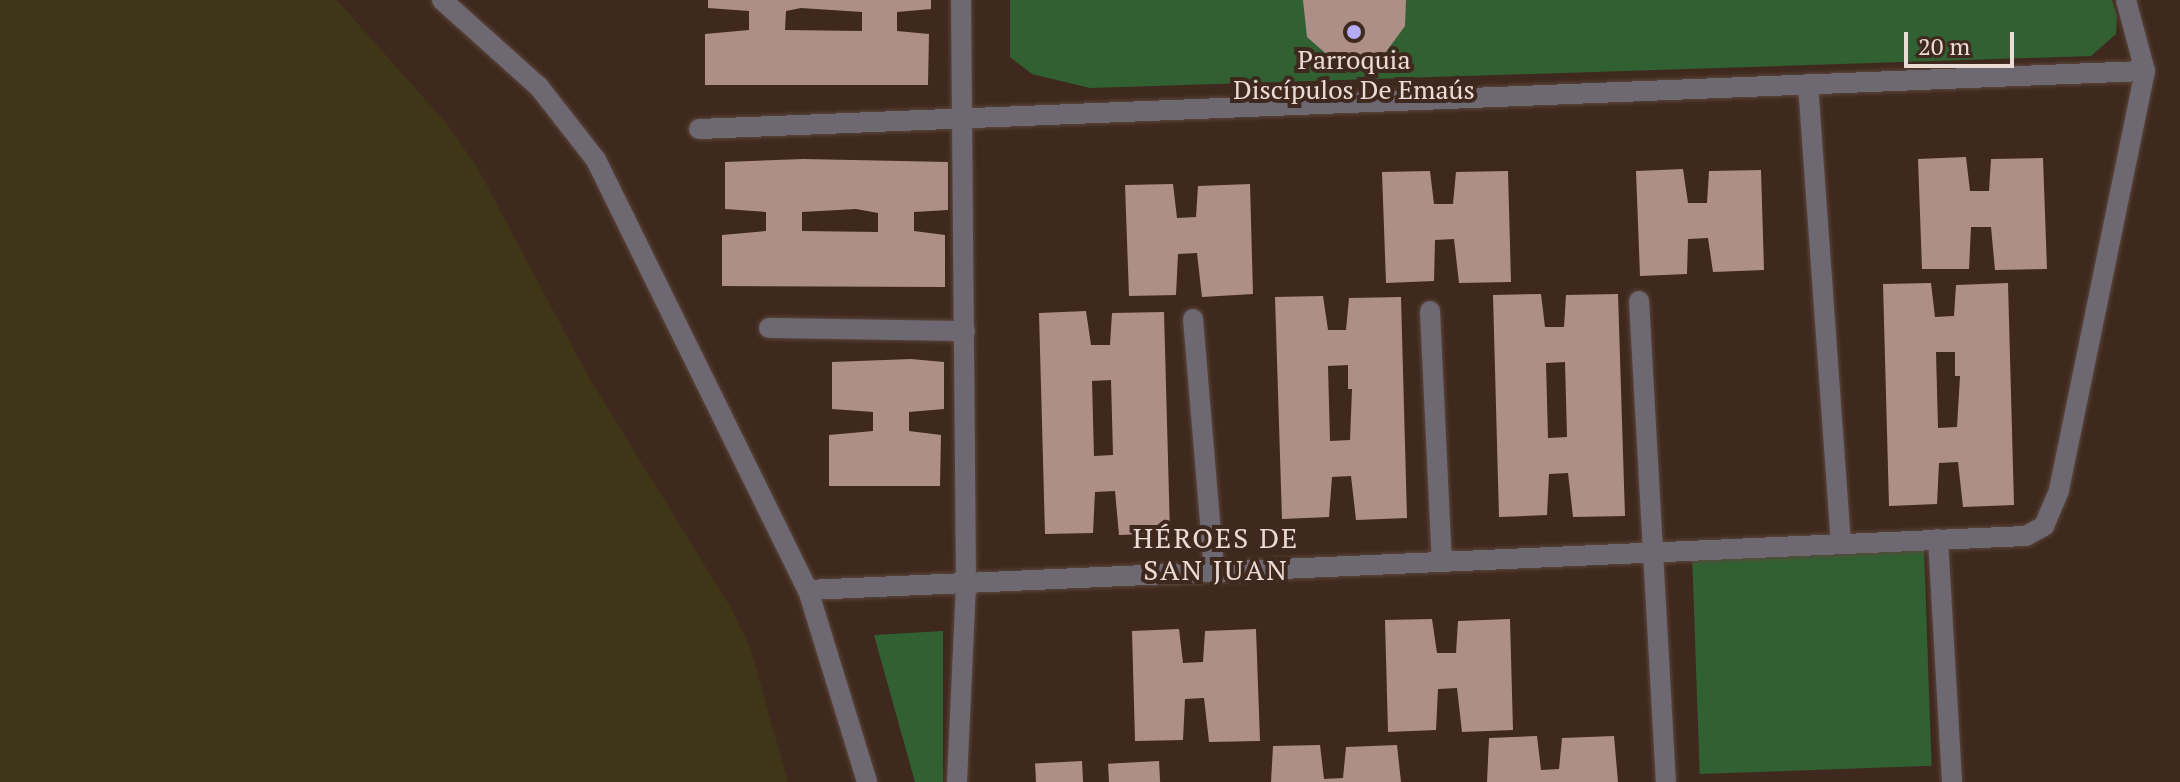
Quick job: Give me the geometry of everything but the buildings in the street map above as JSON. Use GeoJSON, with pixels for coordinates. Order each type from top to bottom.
{"type":"FeatureCollection","features":[{"type":"Feature","properties":{"kind":"street"},"geometry":{"type":"LineString","coordinates":[[442,0],[539,87],[596,160],[808,590],[867,782]]}},
{"type":"Feature","properties":{"kind":"street"},"geometry":{"type":"LineString","coordinates":[[957,782],[966,583],[961,0]]}},
{"type":"Feature","properties":{"kind":"street"},"geometry":{"type":"LineString","coordinates":[[808,590],[1841,543],[2007,539],[2044,526],[2059,490],[2145,71],[2126,0]]}},
{"type":"Feature","properties":{"kind":"street"},"geometry":{"type":"LineString","coordinates":[[699,129],[2145,71]]}},
{"type":"Feature","properties":{"kind":"street"},"geometry":{"type":"LineString","coordinates":[[1808,84],[1841,543]]}},
{"type":"Feature","properties":{"kind":"street"},"geometry":{"type":"LineString","coordinates":[[1639,301],[1656,552],[1666,782]]}},
{"type":"Feature","properties":{"kind":"street"},"geometry":{"type":"LineString","coordinates":[[1430,311],[1442,561]]}},
{"type":"Feature","properties":{"kind":"street"},"geometry":{"type":"LineString","coordinates":[[1193,319],[1214,571]]}},
{"type":"Feature","properties":{"kind":"street"},"geometry":{"type":"LineString","coordinates":[[769,328],[965,331]]}},
{"type":"Feature","properties":{"kind":"street"},"geometry":{"type":"LineString","coordinates":[[1938,539],[1952,782]]}},
{"type":"Feature","properties":{"kind":"green space"},"geometry":{"type":"Polygon","coordinates":[[[1010,0],[2112,0],[2117,16],[2116,34],[2091,56],[1090,88],[1032,74],[1010,57],[1010,0]]]}},
{"type":"Feature","properties":{"kind":"green space"},"geometry":{"type":"Polygon","coordinates":[[[1924,549],[1932,766],[1700,774],[1692,557],[1924,549]]]}},
{"type":"Feature","properties":{"kind":"green space"},"geometry":{"type":"Polygon","coordinates":[[[943,631],[943,782],[915,782],[874,635],[943,631]]]}},
{"type":"Feature","properties":{"kind":"sand"},"geometry":{"type":"Polygon","coordinates":[[[0,0],[337,0],[447,124],[477,167],[588,376],[731,608],[750,647],[788,782],[0,782],[0,0]]]}},
{"type":"Feature","properties":{"kind":"place","name":"Parroquia Discípulos De Emaús"},"geometry":{"type":"Point","coordinates":[1354,32]}},
{"type":"Feature","properties":{"kind":"district","name":"HÉROES DE SAN JUAN"},"geometry":{"type":"Point","coordinates":[1216,554]}}]}
